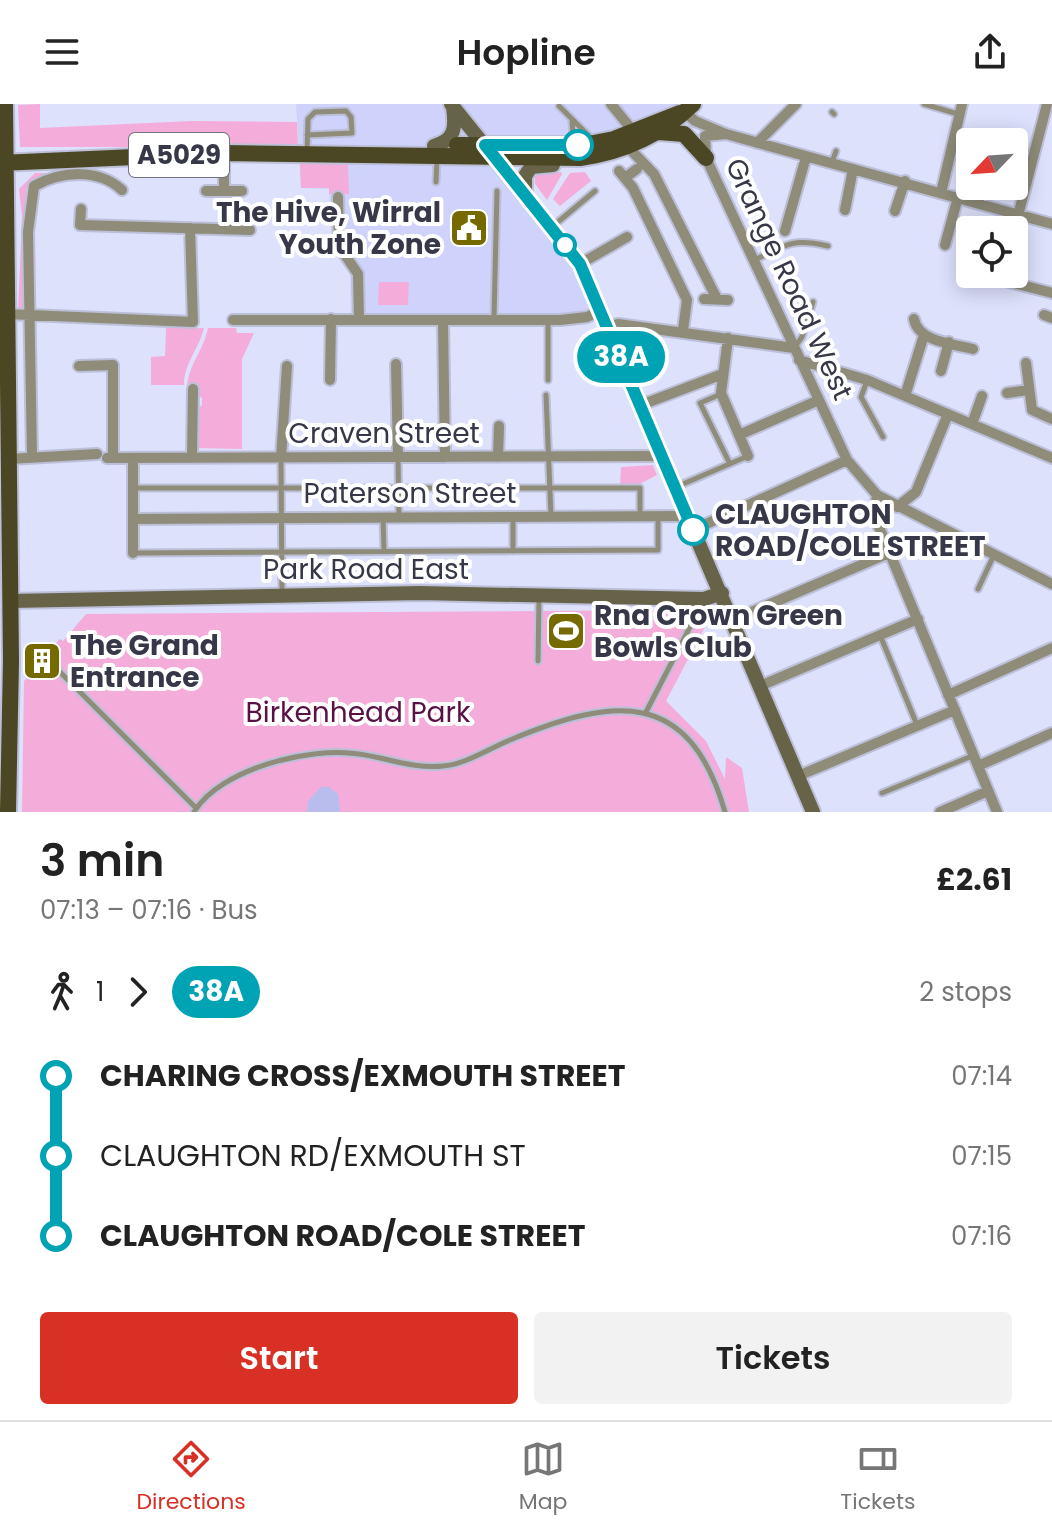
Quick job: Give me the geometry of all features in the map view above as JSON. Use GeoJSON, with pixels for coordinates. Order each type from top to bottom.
{"type":"FeatureCollection","features":[{"type":"Feature","properties":{"kind":"main road"},"geometry":{"type":"LineString","coordinates":[[5,104],[3,163],[7,314],[4,407],[9,459],[5,490],[4,726],[8,812]]}},
{"type":"Feature","properties":{"kind":"main road","name":"A5029"},"geometry":{"type":"LineString","coordinates":[[3,163],[224,153],[601,149],[657,132],[689,108]]}},
{"type":"Feature","properties":{"kind":"main road","name":"A5029"},"geometry":{"type":"LineString","coordinates":[[630,139],[664,117],[689,108]]}},
{"type":"Feature","properties":{"kind":"main road"},"geometry":{"type":"LineString","coordinates":[[657,132],[673,130],[684,134],[706,158]]}},
{"type":"Feature","properties":{"kind":"main road","name":"A5029"},"geometry":{"type":"LineString","coordinates":[[490,150],[561,145],[601,149]]}},
{"type":"Feature","properties":{"kind":"street"},"geometry":{"type":"LineString","coordinates":[[611,104],[654,174],[722,300],[704,299]]}},
{"type":"Feature","properties":{"kind":"street"},"geometry":{"type":"LineString","coordinates":[[757,143],[796,104]]}},
{"type":"Feature","properties":{"kind":"street"},"geometry":{"type":"LineString","coordinates":[[1018,214],[1047,104]]}},
{"type":"Feature","properties":{"kind":"street"},"geometry":{"type":"LineString","coordinates":[[452,105],[580,264],[813,812]]}},
{"type":"Feature","properties":{"kind":"street"},"geometry":{"type":"LineString","coordinates":[[435,151],[452,137],[455,129],[452,105]]}},
{"type":"Feature","properties":{"kind":"street"},"geometry":{"type":"LineString","coordinates":[[689,108],[695,121],[726,134],[956,197]]}},
{"type":"Feature","properties":{"kind":"street"},"geometry":{"type":"LineString","coordinates":[[941,193],[961,109]]}},
{"type":"Feature","properties":{"kind":"street","name":"Grange Road West"},"geometry":{"type":"LineString","coordinates":[[726,134],[705,136],[706,158],[847,460],[877,495],[1052,584]]}},
{"type":"Feature","properties":{"kind":"street"},"geometry":{"type":"LineString","coordinates":[[526,196],[523,182],[531,167],[581,164],[601,149]]}},
{"type":"Feature","properties":{"kind":"street"},"geometry":{"type":"LineString","coordinates":[[224,153],[224,191]]}},
{"type":"Feature","properties":{"kind":"street"},"geometry":{"type":"LineString","coordinates":[[785,231],[806,157]]}},
{"type":"Feature","properties":{"kind":"street"},"geometry":{"type":"LineString","coordinates":[[637,169],[622,174],[687,300],[683,330]]}},
{"type":"Feature","properties":{"kind":"street"},"geometry":{"type":"LineString","coordinates":[[845,210],[853,169]]}},
{"type":"Feature","properties":{"kind":"street"},"geometry":{"type":"LineString","coordinates":[[32,456],[28,232],[34,186],[52,176],[100,174],[122,190]]}},
{"type":"Feature","properties":{"kind":"street"},"geometry":{"type":"LineString","coordinates":[[895,211],[905,181]]}},
{"type":"Feature","properties":{"kind":"street"},"geometry":{"type":"LineString","coordinates":[[206,191],[242,191]]}},
{"type":"Feature","properties":{"kind":"street"},"geometry":{"type":"LineString","coordinates":[[338,197],[339,246],[358,274],[359,320]]}},
{"type":"Feature","properties":{"kind":"street"},"geometry":{"type":"LineString","coordinates":[[945,245],[957,200]]}},
{"type":"Feature","properties":{"kind":"street"},"geometry":{"type":"LineString","coordinates":[[968,200],[1052,224]]}},
{"type":"Feature","properties":{"kind":"street"},"geometry":{"type":"LineString","coordinates":[[81,209],[80,225],[250,230]]}},
{"type":"Feature","properties":{"kind":"street"},"geometry":{"type":"LineString","coordinates":[[7,314],[193,322],[190,228]]}},
{"type":"Feature","properties":{"kind":"street"},"geometry":{"type":"LineString","coordinates":[[580,264],[627,237]]}},
{"type":"Feature","properties":{"kind":"street"},"geometry":{"type":"LineString","coordinates":[[1028,287],[1052,293]]}},
{"type":"Feature","properties":{"kind":"street"},"geometry":{"type":"LineString","coordinates":[[233,320],[548,320],[587,317],[602,310]]}},
{"type":"Feature","properties":{"kind":"street"},"geometry":{"type":"LineString","coordinates":[[330,380],[331,319]]}},
{"type":"Feature","properties":{"kind":"street"},"geometry":{"type":"LineString","coordinates":[[914,319],[924,335],[973,349]]}},
{"type":"Feature","properties":{"kind":"street"},"geometry":{"type":"LineString","coordinates":[[443,320],[445,457]]}},
{"type":"Feature","properties":{"kind":"street"},"geometry":{"type":"LineString","coordinates":[[609,327],[618,324],[683,330],[794,348]]}},
{"type":"Feature","properties":{"kind":"street"},"geometry":{"type":"LineString","coordinates":[[905,396],[924,335]]}},
{"type":"Feature","properties":{"kind":"street"},"geometry":{"type":"LineString","coordinates":[[728,338],[720,375],[721,393],[748,456]]}},
{"type":"Feature","properties":{"kind":"street"},"geometry":{"type":"LineString","coordinates":[[941,371],[949,342]]}},
{"type":"Feature","properties":{"kind":"street"},"geometry":{"type":"LineString","coordinates":[[799,360],[867,380],[1052,458]]}},
{"type":"Feature","properties":{"kind":"street"},"geometry":{"type":"LineString","coordinates":[[1026,363],[1032,410],[1052,419]]}},
{"type":"Feature","properties":{"kind":"street"},"geometry":{"type":"LineString","coordinates":[[396,364],[398,457]]}},
{"type":"Feature","properties":{"kind":"street"},"geometry":{"type":"LineString","coordinates":[[79,366],[113,365],[106,457]]}},
{"type":"Feature","properties":{"kind":"street"},"geometry":{"type":"LineString","coordinates":[[281,458],[287,366]]}},
{"type":"Feature","properties":{"kind":"street"},"geometry":{"type":"LineString","coordinates":[[641,405],[720,375]]}},
{"type":"Feature","properties":{"kind":"street"},"geometry":{"type":"LineString","coordinates":[[192,458],[193,389]]}},
{"type":"Feature","properties":{"kind":"street"},"geometry":{"type":"LineString","coordinates":[[1007,393],[1028,390]]}},
{"type":"Feature","properties":{"kind":"street"},"geometry":{"type":"LineString","coordinates":[[972,424],[982,396]]}},
{"type":"Feature","properties":{"kind":"street"},"geometry":{"type":"LineString","coordinates":[[739,435],[819,400]]}},
{"type":"Feature","properties":{"kind":"street"},"geometry":{"type":"LineString","coordinates":[[897,507],[916,492],[948,414]]}},
{"type":"Feature","properties":{"kind":"street"},"geometry":{"type":"LineString","coordinates":[[498,457],[499,426]]}},
{"type":"Feature","properties":{"kind":"street","name":"Craven Street"},"geometry":{"type":"LineString","coordinates":[[9,459],[32,456],[661,456]]}},
{"type":"Feature","properties":{"kind":"street"},"geometry":{"type":"LineString","coordinates":[[133,458],[133,553]]}},
{"type":"Feature","properties":{"kind":"street"},"geometry":{"type":"LineString","coordinates":[[690,523],[847,460]]}},
{"type":"Feature","properties":{"kind":"street"},"geometry":{"type":"LineString","coordinates":[[877,495],[874,515],[997,812]]}},
{"type":"Feature","properties":{"kind":"street","name":"Paterson Street"},"geometry":{"type":"LineString","coordinates":[[133,519],[658,517],[690,523]]}},
{"type":"Feature","properties":{"kind":"street"},"geometry":{"type":"LineString","coordinates":[[733,620],[889,553]]}},
{"type":"Feature","properties":{"kind":"street","name":"Park Road East"},"geometry":{"type":"LineString","coordinates":[[5,601],[282,595],[704,599],[722,593]]}},
{"type":"Feature","properties":{"kind":"street"},"geometry":{"type":"LineString","coordinates":[[760,686],[918,619]]}},
{"type":"Feature","properties":{"kind":"street"},"geometry":{"type":"LineString","coordinates":[[948,695],[1052,648]]}},
{"type":"Feature","properties":{"kind":"street"},"geometry":{"type":"LineString","coordinates":[[798,776],[955,710]]}},
{"type":"Feature","properties":{"kind":"street"},"geometry":{"type":"LineString","coordinates":[[976,761],[1052,733]]}},
{"type":"Feature","properties":{"kind":"street"},"geometry":{"type":"LineString","coordinates":[[940,812],[988,791]]}},
{"type":"Feature","properties":{"kind":"lane"},"geometry":{"type":"LineString","coordinates":[[924,104],[961,109]]}},
{"type":"Feature","properties":{"kind":"lane"},"geometry":{"type":"LineString","coordinates":[[553,111],[561,105],[572,122],[601,149]]}},
{"type":"Feature","properties":{"kind":"lane"},"geometry":{"type":"LineString","coordinates":[[307,135],[352,133],[351,117],[346,111],[315,112],[308,119],[307,135],[307,154]]}},
{"type":"Feature","properties":{"kind":"lane"},"geometry":{"type":"LineString","coordinates":[[561,145],[573,134],[572,122]]}},
{"type":"Feature","properties":{"kind":"lane"},"geometry":{"type":"LineString","coordinates":[[435,151],[436,182]]}},
{"type":"Feature","properties":{"kind":"lane"},"geometry":{"type":"LineString","coordinates":[[832,163],[836,151]]}},
{"type":"Feature","properties":{"kind":"lane"},"geometry":{"type":"LineString","coordinates":[[494,319],[497,191]]}},
{"type":"Feature","properties":{"kind":"lane"},"geometry":{"type":"LineString","coordinates":[[551,227],[595,191]]}},
{"type":"Feature","properties":{"kind":"lane"},"geometry":{"type":"LineString","coordinates":[[755,260],[790,242],[802,240],[828,246]]}},
{"type":"Feature","properties":{"kind":"lane"},"geometry":{"type":"LineString","coordinates":[[794,348],[802,337],[813,302]]}},
{"type":"Feature","properties":{"kind":"lane"},"geometry":{"type":"LineString","coordinates":[[548,320],[548,380]]}},
{"type":"Feature","properties":{"kind":"lane"},"geometry":{"type":"LineString","coordinates":[[867,380],[861,397],[883,437]]}},
{"type":"Feature","properties":{"kind":"lane"},"geometry":{"type":"LineString","coordinates":[[721,393],[700,403],[730,464]]}},
{"type":"Feature","properties":{"kind":"lane"},"geometry":{"type":"LineString","coordinates":[[546,395],[551,517]]}},
{"type":"Feature","properties":{"kind":"lane"},"geometry":{"type":"LineString","coordinates":[[52,456],[52,468]]}},
{"type":"Feature","properties":{"kind":"lane"},"geometry":{"type":"LineString","coordinates":[[675,488],[748,456]]}},
{"type":"Feature","properties":{"kind":"lane"},"geometry":{"type":"LineString","coordinates":[[398,457],[399,517]]}},
{"type":"Feature","properties":{"kind":"lane"},"geometry":{"type":"LineString","coordinates":[[281,458],[282,595]]}},
{"type":"Feature","properties":{"kind":"lane"},"geometry":{"type":"LineString","coordinates":[[133,488],[640,488],[640,517]]}},
{"type":"Feature","properties":{"kind":"lane"},"geometry":{"type":"LineString","coordinates":[[513,517],[513,551]]}},
{"type":"Feature","properties":{"kind":"lane"},"geometry":{"type":"LineString","coordinates":[[133,553],[658,550],[658,517]]}},
{"type":"Feature","properties":{"kind":"lane"},"geometry":{"type":"LineString","coordinates":[[383,518],[384,551]]}},
{"type":"Feature","properties":{"kind":"lane"},"geometry":{"type":"LineString","coordinates":[[978,589],[994,554]]}},
{"type":"Feature","properties":{"kind":"lane"},"geometry":{"type":"LineString","coordinates":[[538,661],[539,596]]}},
{"type":"Feature","properties":{"kind":"lane"},"geometry":{"type":"LineString","coordinates":[[646,712],[704,599]]}},
{"type":"Feature","properties":{"kind":"lane"},"geometry":{"type":"LineString","coordinates":[[880,635],[917,725]]}},
{"type":"Feature","properties":{"kind":"lane"},"geometry":{"type":"LineString","coordinates":[[57,669],[195,810],[224,781],[303,756],[359,753],[419,767],[447,766],[574,717],[646,712],[677,727],[697,747],[725,812]]}},
{"type":"Feature","properties":{"kind":"lane"},"geometry":{"type":"LineString","coordinates":[[882,793],[976,761]]}},
{"type":"Feature","properties":{"kind":"shaded area"},"geometry":{"type":"Polygon","coordinates":[[[296,104],[677,104],[624,131],[585,140],[490,150],[580,264],[602,310],[548,320],[351,326],[350,272],[332,252],[329,189],[301,188],[296,104]]]}},
{"type":"Feature","properties":{"kind":"shaded area"},"geometry":{"type":"Polygon","coordinates":[[[321,787],[329,787],[338,794],[340,812],[307,812],[308,801],[321,787]]]}},
{"type":"Feature","properties":{"kind":"green space"},"geometry":{"type":"Polygon","coordinates":[[[40,104],[40,128],[192,121],[297,122],[298,147],[20,147],[18,105],[40,104]]]}},
{"type":"Feature","properties":{"kind":"green space"},"geometry":{"type":"Polygon","coordinates":[[[348,163],[349,194],[329,194],[329,188],[301,188],[300,164],[348,163]]]}},
{"type":"Feature","properties":{"kind":"green space"},"geometry":{"type":"Polygon","coordinates":[[[561,172],[547,200],[535,184],[535,175],[561,172]]]}},
{"type":"Feature","properties":{"kind":"green space"},"geometry":{"type":"Polygon","coordinates":[[[585,172],[591,181],[560,206],[553,199],[570,173],[585,172]]]}},
{"type":"Feature","properties":{"kind":"green space"},"geometry":{"type":"Polygon","coordinates":[[[35,173],[46,173],[26,189],[24,312],[18,312],[22,216],[19,189],[35,173]]]}},
{"type":"Feature","properties":{"kind":"green space"},"geometry":{"type":"Polygon","coordinates":[[[379,282],[409,282],[408,305],[378,305],[379,282]]]}},
{"type":"Feature","properties":{"kind":"green space"},"geometry":{"type":"Polygon","coordinates":[[[166,328],[204,328],[186,370],[184,385],[151,385],[151,357],[165,356],[166,328]]]}},
{"type":"Feature","properties":{"kind":"green space"},"geometry":{"type":"Polygon","coordinates":[[[208,328],[236,328],[237,333],[254,333],[242,359],[242,449],[195,448],[194,411],[202,405],[202,398],[197,395],[194,386],[187,386],[208,328]]]}},
{"type":"Feature","properties":{"kind":"green space"},"geometry":{"type":"Polygon","coordinates":[[[653,465],[657,475],[634,487],[620,486],[621,467],[653,465]]]}},
{"type":"Feature","properties":{"kind":"green space","name":"Birkenhead Park"},"geometry":{"type":"Polygon","coordinates":[[[677,610],[705,627],[666,701],[706,741],[725,779],[726,757],[742,768],[749,812],[22,812],[24,681],[31,674],[28,671],[60,639],[63,641],[86,614],[677,610]]]}},
{"type":"Feature","properties":{"kind":"bus line","name":"38A"},"geometry":{"type":"LineString","coordinates":[[578,145],[485,145],[580,264],[693,530]]}},
{"type":"Feature","properties":{"kind":"place","name":"The Hive, Wirral Youth Zone"},"geometry":{"type":"Point","coordinates":[469,228]}},
{"type":"Feature","properties":{"kind":"place","name":"CLAUGHTON ROAD/COLE STREET"},"geometry":{"type":"Point","coordinates":[693,530]}},
{"type":"Feature","properties":{"kind":"place","name":"Rna Crown Green Bowls Club"},"geometry":{"type":"Point","coordinates":[566,631]}},
{"type":"Feature","properties":{"kind":"place","name":"The Grand Entrance"},"geometry":{"type":"Point","coordinates":[42,661]}}]}
